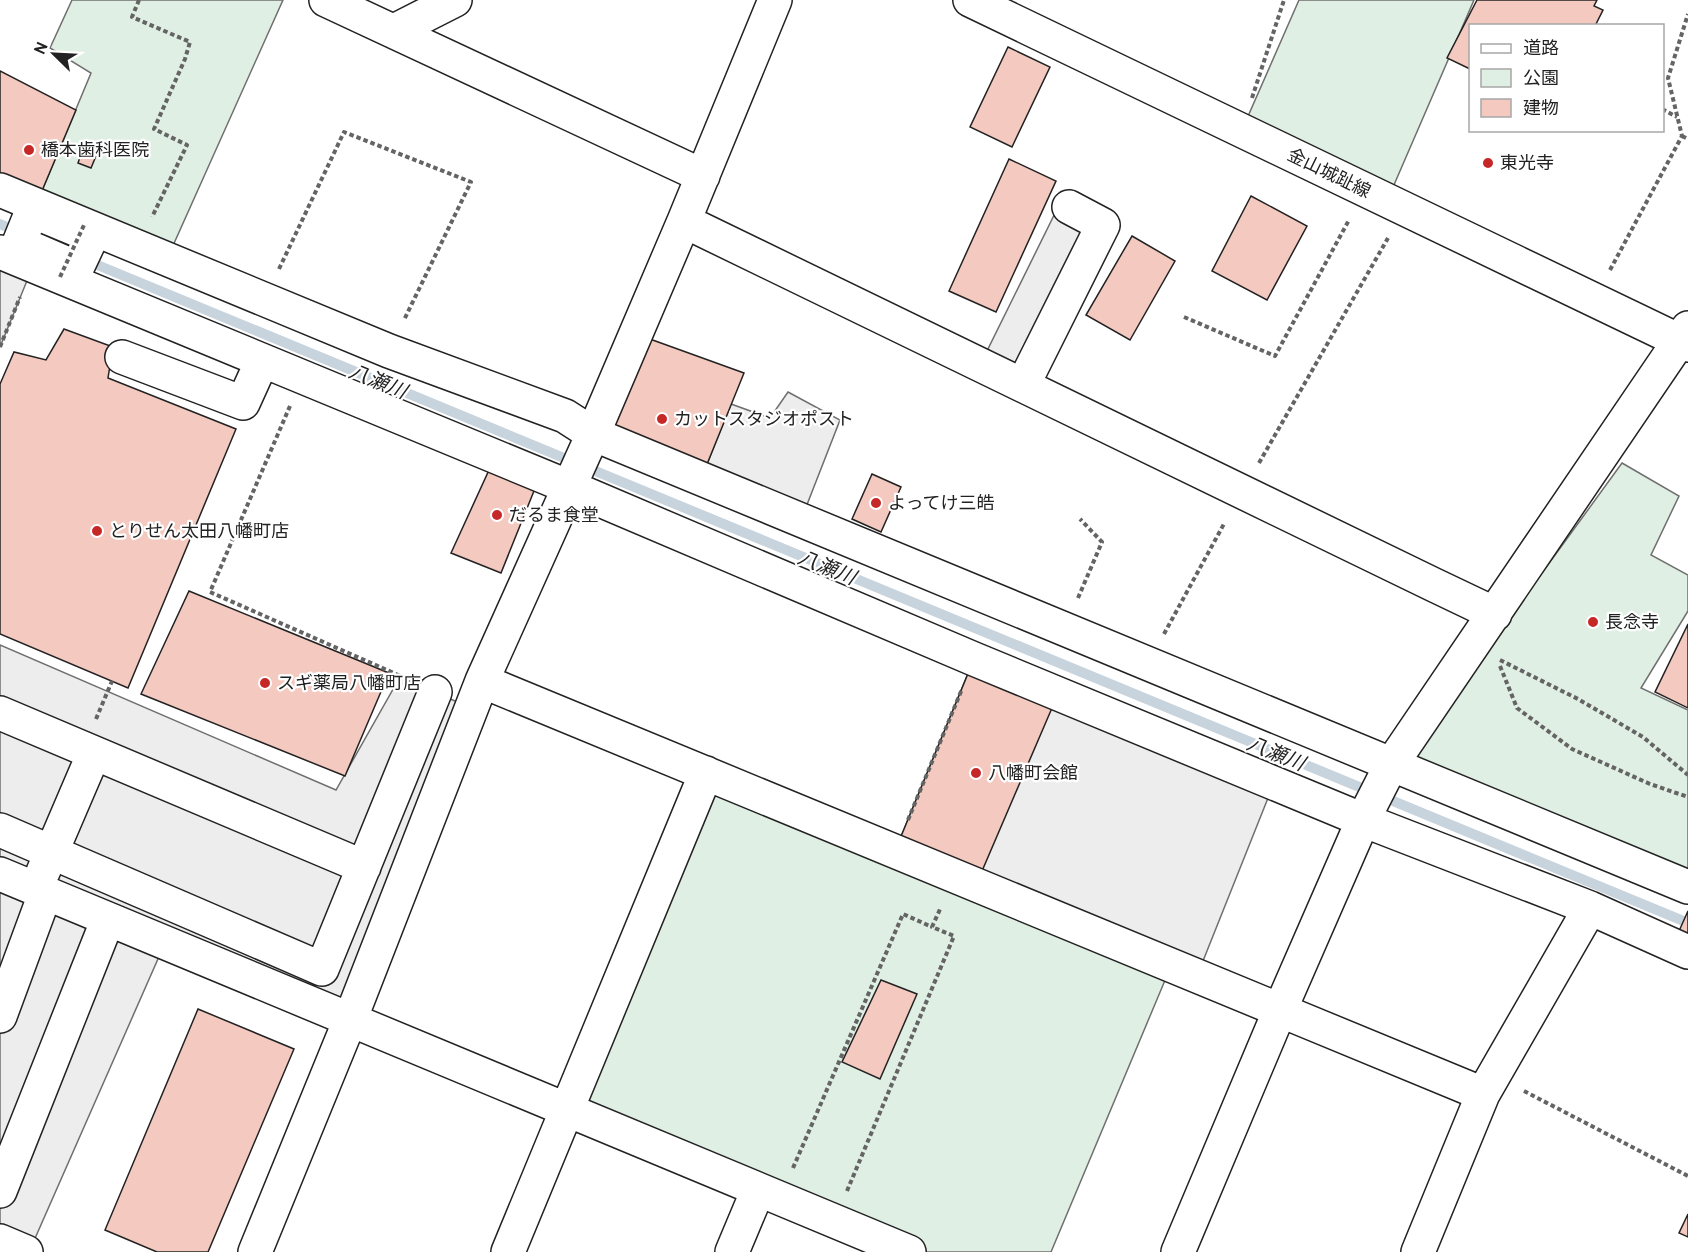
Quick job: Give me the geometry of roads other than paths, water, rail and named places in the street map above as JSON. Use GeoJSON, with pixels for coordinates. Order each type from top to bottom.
{"type":"FeatureCollection","features":[{"type":"Feature","properties":{"kind":"street"},"geometry":{"type":"LineString","coordinates":[[326,0],[703,176]]}},
{"type":"Feature","properties":{"kind":"street"},"geometry":{"type":"LineString","coordinates":[[394,32],[455,0]]}},
{"type":"Feature","properties":{"kind":"street"},"geometry":{"type":"LineString","coordinates":[[255,1252],[350,1020],[482,681],[570,488],[776,0]]}},
{"type":"Feature","properties":{"kind":"street","name":"金山城趾線"},"geometry":{"type":"LineString","coordinates":[[970,0],[1593,300],[1685,338]]}},
{"type":"Feature","properties":{"kind":"street"},"geometry":{"type":"LineString","coordinates":[[0,190],[389,351],[565,416],[593,434],[1688,887]]}},
{"type":"Feature","properties":{"kind":"street"},"geometry":{"type":"LineString","coordinates":[[1023,385],[1103,225],[1069,207]]}},
{"type":"Feature","properties":{"kind":"street"},"geometry":{"type":"LineString","coordinates":[[684,222],[1023,385],[1241,494],[1495,614]]}},
{"type":"Feature","properties":{"kind":"street"},"geometry":{"type":"LineString","coordinates":[[28,260],[262,361],[974,659],[1363,820],[1590,908],[1688,952]]}},
{"type":"Feature","properties":{"kind":"street"},"geometry":{"type":"LineString","coordinates":[[1178,1252],[1363,820],[1391,765],[1685,338]]}},
{"type":"Feature","properties":{"kind":"street"},"geometry":{"type":"LineString","coordinates":[[122,357],[243,403],[262,361]]}},
{"type":"Feature","properties":{"kind":"street"},"geometry":{"type":"LineString","coordinates":[[482,681],[1280,1010],[1488,1085]]}},
{"type":"Feature","properties":{"kind":"street"},"geometry":{"type":"LineString","coordinates":[[0,830],[322,969],[435,692]]}},
{"type":"Feature","properties":{"kind":"street"},"geometry":{"type":"LineString","coordinates":[[0,713],[364,867]]}},
{"type":"Feature","properties":{"kind":"street"},"geometry":{"type":"LineString","coordinates":[[0,1016],[52,852],[94,753]]}},
{"type":"Feature","properties":{"kind":"street"},"geometry":{"type":"LineString","coordinates":[[508,1252],[706,773]]}},
{"type":"Feature","properties":{"kind":"street"},"geometry":{"type":"LineString","coordinates":[[396,787],[414,791],[435,800]]}},
{"type":"Feature","properties":{"kind":"street"},"geometry":{"type":"LineString","coordinates":[[0,874],[909,1252]]}},
{"type":"Feature","properties":{"kind":"street"},"geometry":{"type":"LineString","coordinates":[[1418,1252],[1488,1085],[1590,908]]}},
{"type":"Feature","properties":{"kind":"street"},"geometry":{"type":"LineString","coordinates":[[2,1181],[108,919]]}},
{"type":"Feature","properties":{"kind":"street"},"geometry":{"type":"LineString","coordinates":[[732,1252],[769,1194]]}},
{"type":"Feature","properties":{"kind":"street"},"geometry":{"type":"LineString","coordinates":[[0,1241],[26,1252]]}},
{"type":"Feature","properties":{"kind":"waterway","name":"八瀬川"},"geometry":{"type":"LineString","coordinates":[[0,224],[19,232]]}},
{"type":"Feature","properties":{"kind":"waterway","name":"八瀬川"},"geometry":{"type":"LineString","coordinates":[[83,259],[1688,923]]}},
{"type":"Feature","properties":{"kind":"place","name":"橋本歯科医院"},"geometry":{"type":"Point","coordinates":[29,150]}},
{"type":"Feature","properties":{"kind":"place","name":"東光寺"},"geometry":{"type":"Point","coordinates":[1488,163]}},
{"type":"Feature","properties":{"kind":"place","name":"カットスタジオポスト"},"geometry":{"type":"Point","coordinates":[662,419]}},
{"type":"Feature","properties":{"kind":"place","name":"よってけ三皓"},"geometry":{"type":"Point","coordinates":[876,503]}},
{"type":"Feature","properties":{"kind":"place","name":"だるま食堂"},"geometry":{"type":"Point","coordinates":[497,515]}},
{"type":"Feature","properties":{"kind":"place","name":"とりせん太田八幡町店"},"geometry":{"type":"Point","coordinates":[97,531]}},
{"type":"Feature","properties":{"kind":"place","name":"長念寺"},"geometry":{"type":"Point","coordinates":[1593,622]}},
{"type":"Feature","properties":{"kind":"place","name":"スギ薬局八幡町店"},"geometry":{"type":"Point","coordinates":[265,683]}},
{"type":"Feature","properties":{"kind":"place","name":"八幡町会館"},"geometry":{"type":"Point","coordinates":[976,773]}}]}
